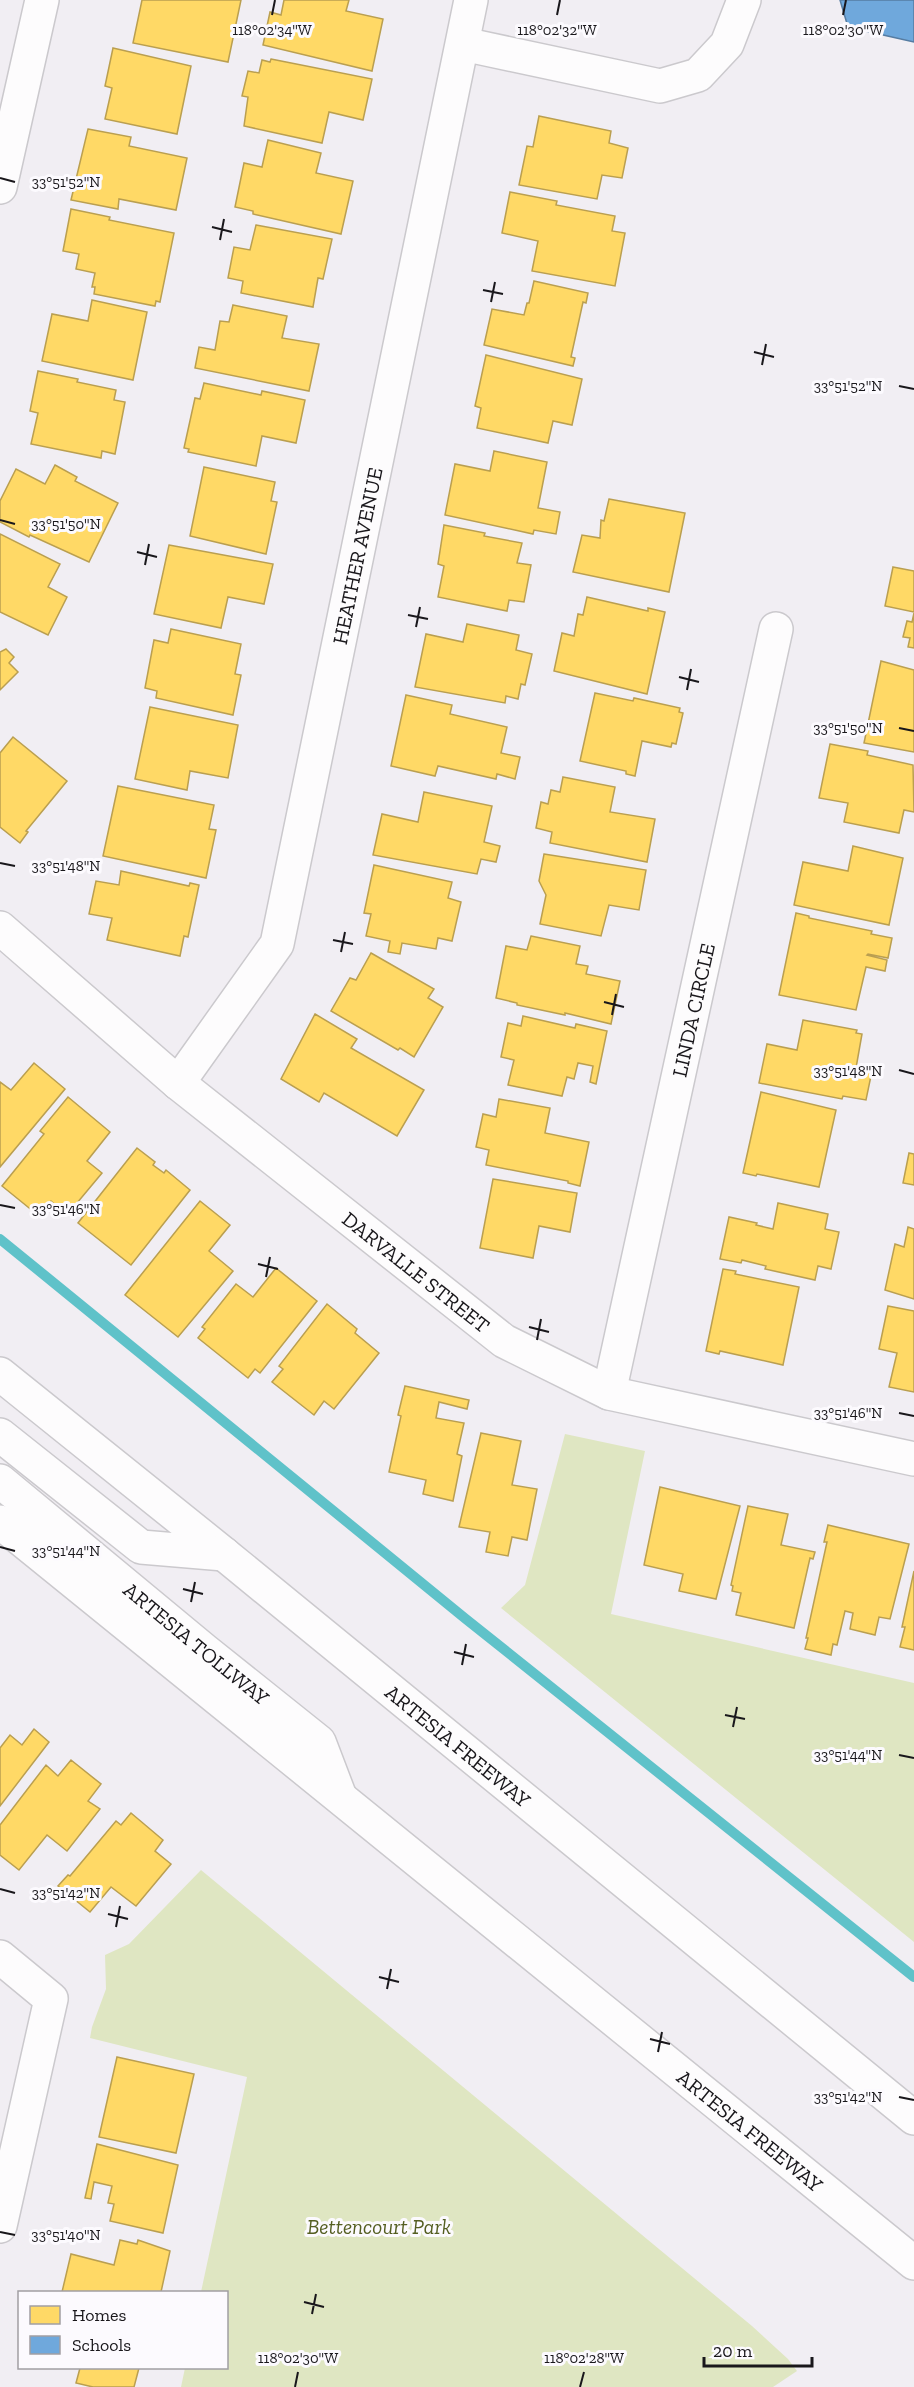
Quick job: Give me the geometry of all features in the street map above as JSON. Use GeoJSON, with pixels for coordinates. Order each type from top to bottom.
{"type":"FeatureCollection","features":[{"type":"Feature","properties":{"kind":"main road"},"geometry":{"type":"LineString","coordinates":[[0,187],[42,0]]}},
{"type":"Feature","properties":{"kind":"main road","name":"HEATHER AVENUE"},"geometry":{"type":"LineString","coordinates":[[178,1083],[277,944],[471,0]]}},
{"type":"Feature","properties":{"kind":"main road"},"geometry":{"type":"LineString","coordinates":[[463,44],[660,86],[698,75],[727,44],[744,1]]}},
{"type":"Feature","properties":{"kind":"main road","name":"LINDA CIRCLE"},"geometry":{"type":"LineString","coordinates":[[609,1393],[776,629]]}},
{"type":"Feature","properties":{"kind":"main road","name":"DARVALLE STREET"},"geometry":{"type":"LineString","coordinates":[[0,928],[178,1083],[504,1341],[609,1393],[914,1459]]}},
{"type":"Feature","properties":{"kind":"main road","name":"ARTESIA FREEWAY"},"geometry":{"type":"LineString","coordinates":[[0,1374],[224,1554],[914,2118]]}},
{"type":"Feature","properties":{"kind":"main road","name":"ARTESIA TOLLWAY"},"geometry":{"type":"LineString","coordinates":[[0,1435],[141,1547],[224,1554]]}},
{"type":"Feature","properties":{"kind":"main road","name":"ARTESIA TOLLWAY"},"geometry":{"type":"LineString","coordinates":[[0,1481],[319,1742],[341,1799]]}},
{"type":"Feature","properties":{"kind":"main road","name":"ARTESIA FREEWAY"},"geometry":{"type":"LineString","coordinates":[[0,1522],[914,2263]]}},
{"type":"Feature","properties":{"kind":"main road"},"geometry":{"type":"LineString","coordinates":[[0,1957],[51,1999],[0,2226]]}},
{"type":"Feature","properties":{"kind":"green space"},"geometry":{"type":"Polygon","coordinates":[[[565,1434],[645,1451],[611,1614],[914,1683],[914,1942],[501,1608],[525,1585],[565,1434]]]}},
{"type":"Feature","properties":{"kind":"green space","name":"Bettencourt Park"},"geometry":{"type":"Polygon","coordinates":[[[201,1870],[752,2326],[788,2359],[797,2371],[773,2387],[181,2387],[185,2369],[228,2369],[228,2291],[201,2291],[247,2077],[90,2038],[106,1989],[105,1955],[129,1944],[201,1870]]]}},
{"type":"Feature","properties":{"kind":"building: Homes"},"geometry":{"type":"Polygon","coordinates":[[[142,0],[241,0],[228,62],[133,43],[142,0]]]}},
{"type":"Feature","properties":{"kind":"building: Homes"},"geometry":{"type":"Polygon","coordinates":[[[284,0],[349,0],[346,11],[383,19],[372,71],[263,45],[270,12],[281,15],[284,0]]]}},
{"type":"Feature","properties":{"kind":"building: Homes"},"geometry":{"type":"Polygon","coordinates":[[[113,48],[191,66],[177,134],[105,119],[112,88],[105,86],[113,48]]]}},
{"type":"Feature","properties":{"kind":"building: Homes"},"geometry":{"type":"Polygon","coordinates":[[[271,59],[372,79],[363,120],[329,112],[322,143],[244,126],[248,97],[242,96],[248,71],[259,73],[262,60],[270,62],[271,59]]]}},
{"type":"Feature","properties":{"kind":"building: Homes"},"geometry":{"type":"Polygon","coordinates":[[[539,116],[611,131],[609,143],[628,148],[622,178],[602,175],[597,199],[519,185],[527,146],[533,147],[539,116]]]}},
{"type":"Feature","properties":{"kind":"building: Homes"},"geometry":{"type":"Polygon","coordinates":[[[88,129],[131,137],[129,146],[187,158],[176,210],[119,199],[118,209],[71,200],[88,129]]]}},
{"type":"Feature","properties":{"kind":"building: Homes"},"geometry":{"type":"Polygon","coordinates":[[[268,140],[321,153],[316,173],[353,181],[341,234],[253,214],[253,211],[235,207],[244,163],[262,167],[268,140]]]}},
{"type":"Feature","properties":{"kind":"building: Homes"},"geometry":{"type":"Polygon","coordinates":[[[510,192],[557,201],[556,205],[615,216],[612,231],[625,233],[615,286],[532,271],[538,241],[502,233],[510,192]]]}},
{"type":"Feature","properties":{"kind":"building: Homes"},"geometry":{"type":"Polygon","coordinates":[[[71,209],[110,217],[109,220],[174,233],[160,302],[156,301],[155,306],[94,294],[95,287],[92,287],[95,273],[76,269],[79,254],[63,251],[71,209]]]}},
{"type":"Feature","properties":{"kind":"building: Homes"},"geometry":{"type":"Polygon","coordinates":[[[256,225],[332,239],[323,279],[318,278],[313,307],[241,293],[243,281],[228,278],[234,247],[250,250],[256,225]]]}},
{"type":"Feature","properties":{"kind":"building: Homes"},"geometry":{"type":"Polygon","coordinates":[[[534,281],[588,293],[586,303],[583,302],[571,357],[575,358],[573,366],[484,345],[492,309],[524,315],[534,281]]]}},
{"type":"Feature","properties":{"kind":"building: Homes"},"geometry":{"type":"Polygon","coordinates":[[[92,300],[147,312],[133,380],[42,361],[52,314],[88,321],[92,300]]]}},
{"type":"Feature","properties":{"kind":"building: Homes"},"geometry":{"type":"Polygon","coordinates":[[[233,305],[287,316],[282,338],[319,344],[309,391],[195,368],[199,347],[215,350],[220,321],[229,322],[233,305]]]}},
{"type":"Feature","properties":{"kind":"building: Homes"},"geometry":{"type":"Polygon","coordinates":[[[486,355],[582,379],[572,425],[553,421],[548,443],[477,428],[481,408],[475,406],[486,355]]]}},
{"type":"Feature","properties":{"kind":"building: Homes"},"geometry":{"type":"Polygon","coordinates":[[[38,371],[116,390],[114,400],[125,402],[115,454],[102,451],[101,458],[31,444],[38,413],[30,411],[38,371]]]}},
{"type":"Feature","properties":{"kind":"building: Homes"},"geometry":{"type":"Polygon","coordinates":[[[204,383],[261,395],[262,391],[305,400],[296,443],[262,436],[256,466],[188,452],[189,449],[184,448],[195,398],[200,399],[204,383]]]}},
{"type":"Feature","properties":{"kind":"building: Homes"},"geometry":{"type":"Polygon","coordinates":[[[494,451],[547,462],[538,508],[560,512],[556,534],[534,530],[533,534],[445,515],[455,464],[490,471],[494,451]]]}},
{"type":"Feature","properties":{"kind":"building: Homes"},"geometry":{"type":"Polygon","coordinates":[[[55,465],[77,477],[75,481],[118,503],[89,562],[0,522],[0,501],[16,469],[45,484],[55,465]]]}},
{"type":"Feature","properties":{"kind":"building: Homes"},"geometry":{"type":"Polygon","coordinates":[[[204,467],[275,482],[271,501],[277,502],[266,554],[190,536],[204,467]]]}},
{"type":"Feature","properties":{"kind":"building: Homes"},"geometry":{"type":"Polygon","coordinates":[[[609,499],[685,513],[669,592],[573,572],[582,535],[600,538],[601,520],[604,521],[609,499]]]}},
{"type":"Feature","properties":{"kind":"building: Homes"},"geometry":{"type":"Polygon","coordinates":[[[444,525],[522,543],[517,563],[531,565],[524,602],[509,600],[507,611],[438,597],[444,566],[438,564],[444,525]]]}},
{"type":"Feature","properties":{"kind":"building: Homes"},"geometry":{"type":"Polygon","coordinates":[[[0,534],[60,564],[48,587],[67,597],[48,635],[0,612],[0,534]]]}},
{"type":"Feature","properties":{"kind":"building: Homes"},"geometry":{"type":"Polygon","coordinates":[[[169,545],[273,564],[264,604],[228,597],[221,628],[154,614],[169,545]]]}},
{"type":"Feature","properties":{"kind":"building: Homes"},"geometry":{"type":"Polygon","coordinates":[[[893,567],[914,571],[914,612],[885,606],[893,567]]]}},
{"type":"Feature","properties":{"kind":"building: Homes"},"geometry":{"type":"Polygon","coordinates":[[[587,597],[648,611],[648,608],[665,612],[647,694],[554,671],[562,633],[574,636],[578,614],[583,615],[587,597]]]}},
{"type":"Feature","properties":{"kind":"building: Homes"},"geometry":{"type":"Polygon","coordinates":[[[914,613],[914,648],[908,647],[910,638],[903,637],[907,621],[912,622],[914,613]]]}},
{"type":"Feature","properties":{"kind":"building: Homes"},"geometry":{"type":"Polygon","coordinates":[[[467,624],[519,635],[516,650],[532,654],[525,685],[521,684],[518,699],[506,696],[505,703],[415,687],[426,634],[463,642],[467,624]]]}},
{"type":"Feature","properties":{"kind":"building: Homes"},"geometry":{"type":"Polygon","coordinates":[[[171,629],[241,644],[235,674],[241,675],[233,715],[156,698],[157,691],[145,688],[154,640],[168,643],[171,629]]]}},
{"type":"Feature","properties":{"kind":"building: Homes"},"geometry":{"type":"Polygon","coordinates":[[[6,649],[14,657],[9,663],[18,672],[0,690],[0,652],[6,649]]]}},
{"type":"Feature","properties":{"kind":"building: Homes"},"geometry":{"type":"Polygon","coordinates":[[[881,661],[914,670],[914,752],[864,743],[881,661]]]}},
{"type":"Feature","properties":{"kind":"building: Homes"},"geometry":{"type":"Polygon","coordinates":[[[595,693],[633,701],[634,698],[680,708],[679,712],[683,713],[676,744],[672,743],[671,747],[642,741],[635,776],[626,774],[626,771],[580,761],[595,693]]]}},
{"type":"Feature","properties":{"kind":"building: Homes"},"geometry":{"type":"Polygon","coordinates":[[[406,695],[452,705],[450,714],[507,727],[501,753],[520,757],[515,779],[497,774],[496,779],[438,766],[435,776],[391,766],[406,695]]]}},
{"type":"Feature","properties":{"kind":"building: Homes"},"geometry":{"type":"Polygon","coordinates":[[[150,707],[238,725],[228,778],[190,771],[187,790],[135,779],[150,707]]]}},
{"type":"Feature","properties":{"kind":"building: Homes"},"geometry":{"type":"Polygon","coordinates":[[[13,737],[67,781],[26,831],[28,832],[20,843],[0,827],[0,753],[13,737]]]}},
{"type":"Feature","properties":{"kind":"building: Homes"},"geometry":{"type":"Polygon","coordinates":[[[830,744],[868,751],[867,755],[913,765],[914,812],[904,810],[899,833],[844,822],[848,803],[819,798],[830,744]]]}},
{"type":"Feature","properties":{"kind":"building: Homes"},"geometry":{"type":"Polygon","coordinates":[[[563,777],[615,787],[610,812],[655,819],[647,862],[550,843],[552,832],[536,828],[541,802],[548,804],[551,790],[560,792],[563,777]]]}},
{"type":"Feature","properties":{"kind":"building: Homes"},"geometry":{"type":"Polygon","coordinates":[[[118,786],[214,805],[209,829],[216,830],[206,878],[103,856],[118,786]]]}},
{"type":"Feature","properties":{"kind":"building: Homes"},"geometry":{"type":"Polygon","coordinates":[[[424,792],[492,806],[484,842],[500,846],[496,862],[481,859],[477,874],[373,855],[382,814],[418,822],[424,792]]]}},
{"type":"Feature","properties":{"kind":"building: Homes"},"geometry":{"type":"Polygon","coordinates":[[[853,846],[903,858],[889,925],[794,905],[803,862],[848,871],[853,846]]]}},
{"type":"Feature","properties":{"kind":"building: Homes"},"geometry":{"type":"Polygon","coordinates":[[[544,854],[646,870],[639,910],[609,905],[601,936],[540,924],[546,895],[539,881],[544,854]]]}},
{"type":"Feature","properties":{"kind":"building: Homes"},"geometry":{"type":"Polygon","coordinates":[[[374,865],[452,882],[448,898],[461,902],[452,941],[438,938],[436,949],[402,943],[400,954],[388,952],[390,941],[366,936],[371,914],[364,913],[374,865]]]}},
{"type":"Feature","properties":{"kind":"building: Homes"},"geometry":{"type":"Polygon","coordinates":[[[121,871],[189,886],[190,883],[199,885],[188,937],[184,936],[180,956],[107,940],[112,918],[89,914],[96,881],[119,885],[121,871]]]}},
{"type":"Feature","properties":{"kind":"building: Homes"},"geometry":{"type":"Polygon","coordinates":[[[796,913],[892,938],[888,958],[867,955],[887,960],[885,971],[866,967],[856,1010],[779,995],[796,913]]]}},
{"type":"Feature","properties":{"kind":"building: Homes"},"geometry":{"type":"Polygon","coordinates":[[[531,936],[580,946],[576,964],[588,966],[586,974],[620,981],[611,1024],[517,1005],[517,1003],[496,998],[506,946],[527,950],[531,936]]]}},
{"type":"Feature","properties":{"kind":"building: Homes"},"geometry":{"type":"Polygon","coordinates":[[[371,953],[434,989],[428,998],[443,1007],[414,1057],[331,1011],[350,978],[356,980],[371,953]]]}},
{"type":"Feature","properties":{"kind":"building: Homes"},"geometry":{"type":"Polygon","coordinates":[[[315,1014],[357,1039],[351,1048],[424,1090],[397,1136],[324,1093],[319,1102],[281,1079],[315,1014]]]}},
{"type":"Feature","properties":{"kind":"building: Homes"},"geometry":{"type":"Polygon","coordinates":[[[523,1016],[575,1028],[576,1024],[607,1031],[596,1084],[590,1082],[593,1066],[578,1063],[574,1079],[567,1077],[562,1096],[508,1085],[514,1060],[501,1057],[508,1023],[521,1026],[523,1016]]]}},
{"type":"Feature","properties":{"kind":"building: Homes"},"geometry":{"type":"Polygon","coordinates":[[[803,1020],[857,1030],[856,1033],[862,1034],[856,1068],[872,1071],[866,1100],[843,1096],[842,1099],[759,1083],[767,1044],[797,1050],[803,1020]]]}},
{"type":"Feature","properties":{"kind":"building: Homes"},"geometry":{"type":"Polygon","coordinates":[[[34,1063],[65,1089],[0,1167],[0,1082],[11,1090],[34,1063]]]}},
{"type":"Feature","properties":{"kind":"building: Homes"},"geometry":{"type":"Polygon","coordinates":[[[761,1092],[836,1110],[819,1187],[743,1173],[761,1092]]]}},
{"type":"Feature","properties":{"kind":"building: Homes"},"geometry":{"type":"Polygon","coordinates":[[[68,1097],[110,1132],[87,1161],[102,1173],[67,1215],[51,1201],[39,1216],[2,1186],[44,1134],[40,1131],[68,1097]]]}},
{"type":"Feature","properties":{"kind":"building: Homes"},"geometry":{"type":"Polygon","coordinates":[[[499,1099],[550,1108],[545,1133],[589,1142],[580,1186],[568,1183],[568,1181],[486,1165],[489,1150],[476,1147],[483,1114],[496,1117],[499,1099]]]}},
{"type":"Feature","properties":{"kind":"building: Homes"},"geometry":{"type":"Polygon","coordinates":[[[137,1148],[155,1162],[153,1165],[164,1173],[166,1170],[190,1190],[131,1265],[78,1223],[137,1148]]]}},
{"type":"Feature","properties":{"kind":"building: Homes"},"geometry":{"type":"Polygon","coordinates":[[[909,1153],[914,1154],[914,1185],[903,1183],[909,1153]]]}},
{"type":"Feature","properties":{"kind":"building: Homes"},"geometry":{"type":"Polygon","coordinates":[[[493,1179],[577,1193],[570,1232],[539,1226],[533,1258],[480,1248],[493,1179]]]}},
{"type":"Feature","properties":{"kind":"building: Homes"},"geometry":{"type":"Polygon","coordinates":[[[200,1201],[230,1225],[209,1251],[233,1271],[178,1337],[125,1295],[200,1201]]]}},
{"type":"Feature","properties":{"kind":"building: Homes"},"geometry":{"type":"Polygon","coordinates":[[[778,1203],[828,1214],[825,1229],[839,1232],[831,1269],[818,1266],[815,1280],[765,1269],[766,1266],[742,1260],[741,1263],[720,1259],[729,1217],[773,1229],[778,1203]]]}},
{"type":"Feature","properties":{"kind":"building: Homes"},"geometry":{"type":"Polygon","coordinates":[[[908,1227],[914,1229],[914,1299],[885,1290],[895,1244],[904,1247],[908,1227]]]}},
{"type":"Feature","properties":{"kind":"building: Homes"},"geometry":{"type":"Polygon","coordinates":[[[276,1268],[317,1301],[260,1373],[255,1369],[248,1378],[198,1338],[205,1329],[202,1327],[236,1284],[253,1297],[276,1268]]]}},
{"type":"Feature","properties":{"kind":"building: Homes"},"geometry":{"type":"Polygon","coordinates":[[[723,1269],[736,1271],[735,1274],[799,1287],[783,1365],[720,1351],[719,1354],[706,1351],[723,1269]]]}},
{"type":"Feature","properties":{"kind":"building: Homes"},"geometry":{"type":"Polygon","coordinates":[[[327,1304],[357,1329],[355,1333],[379,1353],[334,1409],[324,1401],[314,1415],[272,1382],[283,1369],[279,1366],[327,1304]]]}},
{"type":"Feature","properties":{"kind":"building: Homes"},"geometry":{"type":"Polygon","coordinates":[[[888,1306],[914,1311],[914,1392],[889,1387],[897,1353],[879,1349],[888,1306]]]}},
{"type":"Feature","properties":{"kind":"building: Homes"},"geometry":{"type":"Polygon","coordinates":[[[405,1386],[469,1400],[467,1409],[439,1402],[436,1418],[464,1423],[457,1454],[462,1456],[453,1501],[423,1494],[426,1480],[389,1472],[405,1386]]]}},
{"type":"Feature","properties":{"kind":"building: Homes"},"geometry":{"type":"Polygon","coordinates":[[[481,1433],[521,1441],[512,1485],[537,1489],[527,1540],[512,1537],[508,1556],[486,1552],[490,1532],[459,1527],[481,1433]]]}},
{"type":"Feature","properties":{"kind":"building: Homes"},"geometry":{"type":"Polygon","coordinates":[[[660,1487],[740,1506],[716,1599],[679,1591],[683,1574],[644,1565],[660,1487]]]}},
{"type":"Feature","properties":{"kind":"building: Homes"},"geometry":{"type":"Polygon","coordinates":[[[748,1506],[788,1514],[781,1545],[815,1552],[813,1559],[810,1558],[794,1628],[736,1615],[741,1593],[732,1591],[733,1586],[731,1585],[748,1506]]]}},
{"type":"Feature","properties":{"kind":"building: Homes"},"geometry":{"type":"Polygon","coordinates":[[[828,1525],[909,1544],[890,1619],[879,1617],[875,1635],[850,1629],[853,1613],[845,1611],[837,1645],[833,1644],[831,1655],[805,1649],[827,1542],[824,1542],[828,1525]]]}},
{"type":"Feature","properties":{"kind":"building: Homes"},"geometry":{"type":"Polygon","coordinates":[[[914,1571],[914,1650],[900,1647],[914,1571]]]}},
{"type":"Feature","properties":{"kind":"building: Homes"},"geometry":{"type":"Polygon","coordinates":[[[34,1729],[49,1742],[0,1806],[0,1748],[10,1735],[22,1745],[34,1729]]]}},
{"type":"Feature","properties":{"kind":"building: Homes"},"geometry":{"type":"Polygon","coordinates":[[[71,1760],[101,1784],[88,1801],[100,1809],[67,1851],[47,1835],[19,1870],[0,1855],[0,1825],[46,1765],[58,1776],[71,1760]]]}},
{"type":"Feature","properties":{"kind":"building: Homes"},"geometry":{"type":"Polygon","coordinates":[[[131,1813],[163,1840],[155,1851],[171,1864],[136,1906],[111,1887],[90,1912],[58,1886],[68,1875],[70,1876],[116,1821],[121,1825],[131,1813]]]}},
{"type":"Feature","properties":{"kind":"building: Homes"},"geometry":{"type":"Polygon","coordinates":[[[117,2057],[194,2074],[176,2153],[99,2137],[117,2057]]]}},
{"type":"Feature","properties":{"kind":"building: Homes"},"geometry":{"type":"Polygon","coordinates":[[[97,2144],[178,2165],[163,2233],[110,2221],[114,2204],[108,2203],[112,2186],[94,2182],[91,2199],[85,2198],[97,2144]]]}},
{"type":"Feature","properties":{"kind":"building: Homes"},"geometry":{"type":"Polygon","coordinates":[[[120,2240],[137,2244],[138,2240],[170,2251],[161,2291],[62,2291],[71,2254],[114,2265],[120,2240]]]}},
{"type":"Feature","properties":{"kind":"building: Homes"},"geometry":{"type":"Polygon","coordinates":[[[80,2369],[139,2369],[134,2387],[93,2387],[76,2383],[80,2369]]]}},
{"type":"Feature","properties":{"kind":"building: Schools"},"geometry":{"type":"Polygon","coordinates":[[[840,0],[914,0],[914,42],[848,27],[840,0]]]}},
{"type":"Feature","properties":{"kind":"waterway"},"geometry":{"type":"LineString","coordinates":[[0,1239],[466,1619],[914,1977]]}}]}
